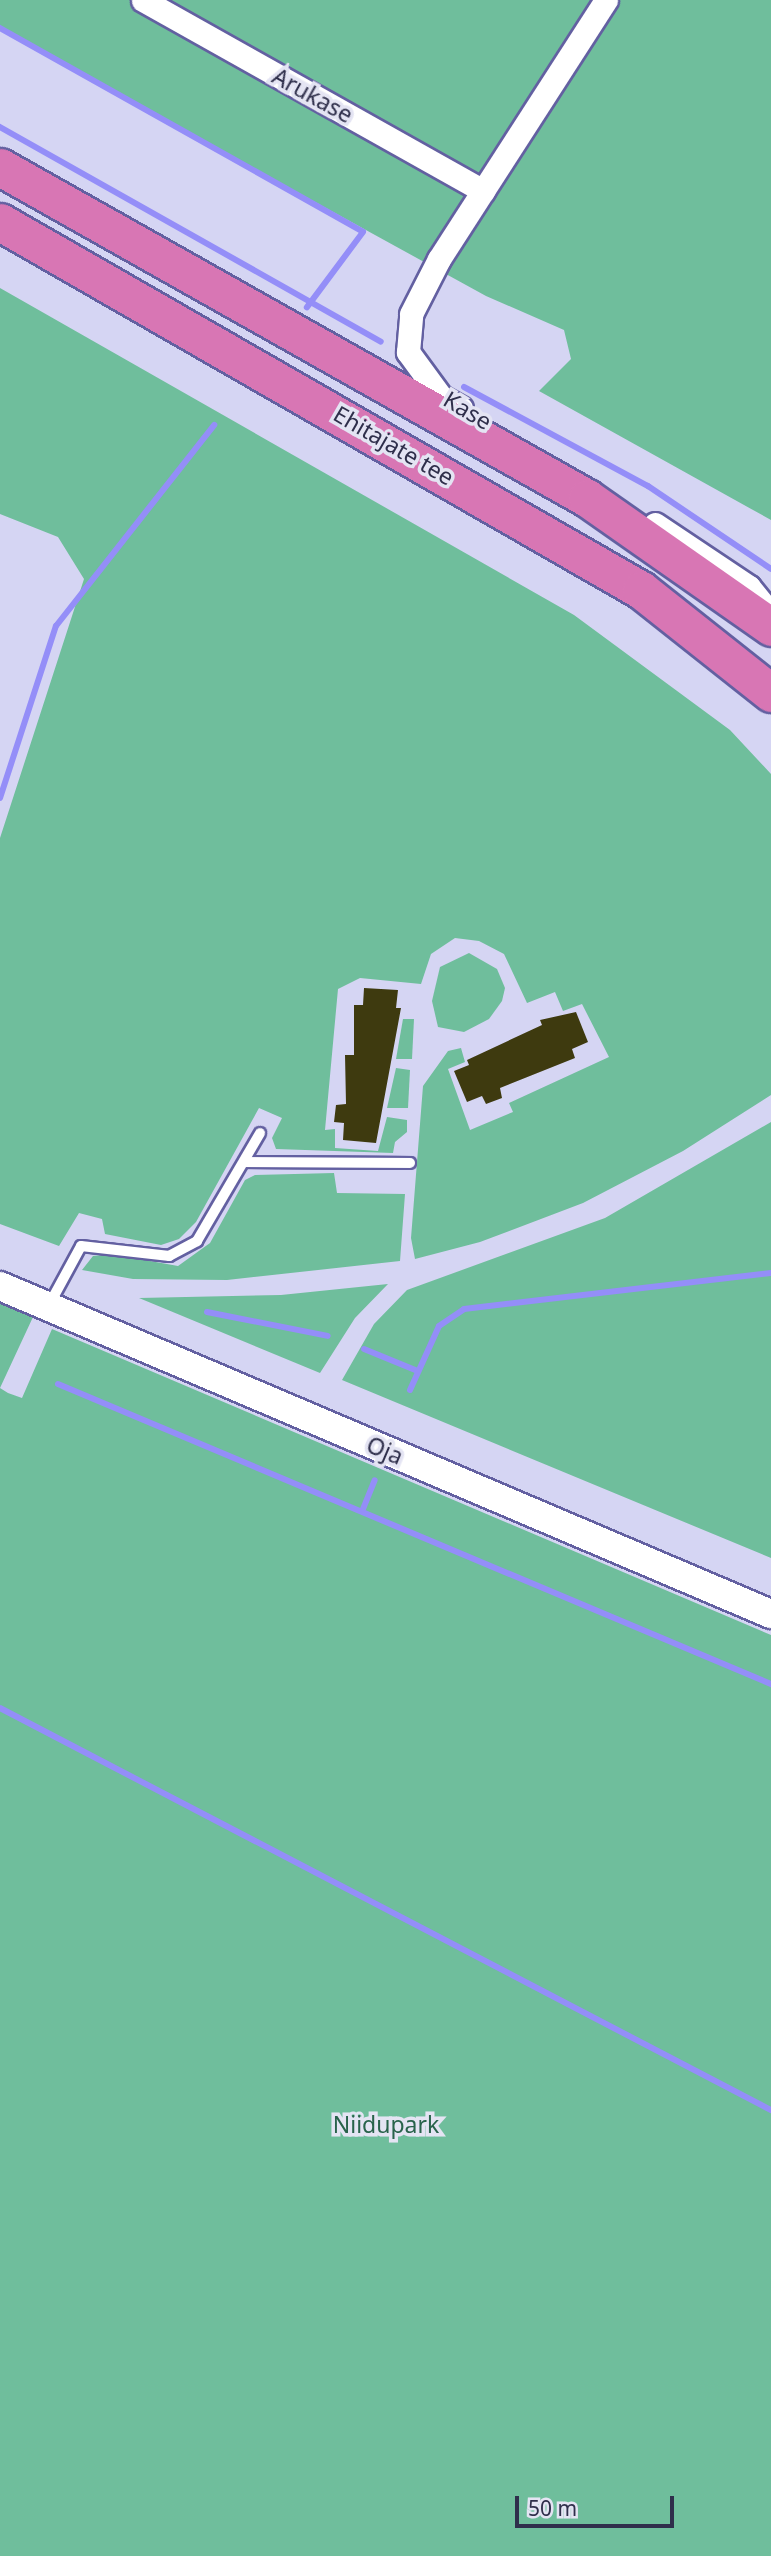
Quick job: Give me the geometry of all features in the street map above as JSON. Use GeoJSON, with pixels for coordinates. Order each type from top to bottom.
{"type":"FeatureCollection","features":[{"type":"Feature","properties":{"kind":"highway"},"geometry":{"type":"LineString","coordinates":[[0,167],[587,498],[771,627]]}},
{"type":"Feature","properties":{"kind":"highway","name":"Ehitajate tee"},"geometry":{"type":"LineString","coordinates":[[0,222],[641,590],[771,693]]}},
{"type":"Feature","properties":{"kind":"street","name":"Arukase"},"geometry":{"type":"LineString","coordinates":[[142,0],[483,191]]}},
{"type":"Feature","properties":{"kind":"street","name":"Kase"},"geometry":{"type":"LineString","coordinates":[[606,0],[483,191],[411,314],[408,352],[441,397],[571,468],[749,587],[771,614]]}},
{"type":"Feature","properties":{"kind":"street","name":"Oja"},"geometry":{"type":"LineString","coordinates":[[0,1286],[771,1614]]}},
{"type":"Feature","properties":{"kind":"lane"},"geometry":{"type":"LineString","coordinates":[[48,1307],[80,1246],[152,1256],[184,1252],[204,1231],[260,1133]]}},
{"type":"Feature","properties":{"kind":"lane"},"geometry":{"type":"LineString","coordinates":[[244,1162],[410,1163]]}},
{"type":"Feature","properties":{"kind":"green space"},"geometry":{"type":"Polygon","coordinates":[[[0,0],[771,0],[771,520],[539,391],[571,359],[564,330],[486,296],[0,29],[0,0]]]}},
{"type":"Feature","properties":{"kind":"green space"},"geometry":{"type":"Polygon","coordinates":[[[0,288],[574,615],[730,730],[771,774],[771,1095],[683,1151],[583,1203],[480,1242],[415,1259],[411,1238],[423,1086],[448,1051],[461,1048],[465,1062],[448,1069],[470,1130],[513,1112],[509,1103],[609,1057],[582,1004],[563,1011],[555,992],[527,1003],[504,954],[479,941],[455,938],[431,954],[421,984],[360,978],[338,989],[325,1130],[335,1129],[335,1148],[378,1151],[387,1117],[407,1120],[407,1132],[395,1142],[393,1153],[276,1149],[272,1138],[282,1118],[259,1108],[196,1222],[179,1239],[161,1245],[105,1234],[102,1219],[79,1213],[59,1246],[0,1224],[0,838],[84,579],[58,537],[0,514],[0,288]]]}},
{"type":"Feature","properties":{"kind":"green space"},"geometry":{"type":"Polygon","coordinates":[[[469,953],[497,969],[505,988],[502,1001],[489,1019],[464,1032],[438,1027],[432,1001],[440,967],[469,953]]]}},
{"type":"Feature","properties":{"kind":"green space"},"geometry":{"type":"Polygon","coordinates":[[[403,1019],[414,1019],[412,1059],[396,1059],[403,1019]]]}},
{"type":"Feature","properties":{"kind":"green space"},"geometry":{"type":"Polygon","coordinates":[[[396,1068],[410,1070],[408,1108],[387,1108],[396,1068]]]}},
{"type":"Feature","properties":{"kind":"green space"},"geometry":{"type":"Polygon","coordinates":[[[771,1122],[771,1558],[342,1380],[374,1324],[407,1290],[605,1218],[771,1122]]]}},
{"type":"Feature","properties":{"kind":"green space"},"geometry":{"type":"Polygon","coordinates":[[[334,1173],[337,1193],[405,1194],[400,1261],[227,1280],[133,1279],[82,1270],[93,1256],[111,1254],[178,1266],[210,1243],[245,1180],[255,1175],[334,1173]]]}},
{"type":"Feature","properties":{"kind":"green space"},"geometry":{"type":"Polygon","coordinates":[[[388,1284],[355,1318],[320,1373],[139,1298],[281,1295],[388,1284]]]}},
{"type":"Feature","properties":{"kind":"green space"},"geometry":{"type":"Polygon","coordinates":[[[0,1302],[33,1317],[0,1388],[0,1302]]]}},
{"type":"Feature","properties":{"kind":"green space","name":"Niidupark"},"geometry":{"type":"Polygon","coordinates":[[[52,1329],[771,1635],[771,2556],[0,2556],[0,1388],[22,1398],[52,1329]]]}},
{"type":"Feature","properties":{"kind":"building"},"geometry":{"type":"Polygon","coordinates":[[[364,988],[398,990],[396,1008],[401,1008],[376,1143],[343,1140],[344,1123],[334,1122],[336,1105],[346,1104],[345,1055],[354,1055],[354,1005],[363,1005],[364,988]]]}},
{"type":"Feature","properties":{"kind":"building"},"geometry":{"type":"Polygon","coordinates":[[[576,1012],[588,1042],[572,1049],[575,1058],[500,1088],[502,1098],[486,1104],[482,1096],[467,1102],[454,1071],[469,1065],[467,1060],[542,1025],[540,1020],[576,1012]]]}},
{"type":"Feature","properties":{"kind":"waterway"},"geometry":{"type":"LineString","coordinates":[[0,28],[363,232],[307,307]]}},
{"type":"Feature","properties":{"kind":"waterway"},"geometry":{"type":"LineString","coordinates":[[0,127],[381,342]]}},
{"type":"Feature","properties":{"kind":"waterway"},"geometry":{"type":"LineString","coordinates":[[464,387],[648,486],[771,569]]}},
{"type":"Feature","properties":{"kind":"waterway"},"geometry":{"type":"LineString","coordinates":[[0,798],[56,626],[214,425]]}},
{"type":"Feature","properties":{"kind":"waterway"},"geometry":{"type":"LineString","coordinates":[[410,1390],[439,1326],[464,1309],[771,1273]]}},
{"type":"Feature","properties":{"kind":"waterway"},"geometry":{"type":"LineString","coordinates":[[207,1312],[328,1336]]}},
{"type":"Feature","properties":{"kind":"waterway"},"geometry":{"type":"LineString","coordinates":[[364,1349],[418,1371]]}},
{"type":"Feature","properties":{"kind":"waterway"},"geometry":{"type":"LineString","coordinates":[[58,1384],[771,1684]]}},
{"type":"Feature","properties":{"kind":"waterway"},"geometry":{"type":"LineString","coordinates":[[363,1509],[375,1480]]}},
{"type":"Feature","properties":{"kind":"waterway"},"geometry":{"type":"LineString","coordinates":[[0,1708],[771,2110]]}}]}
